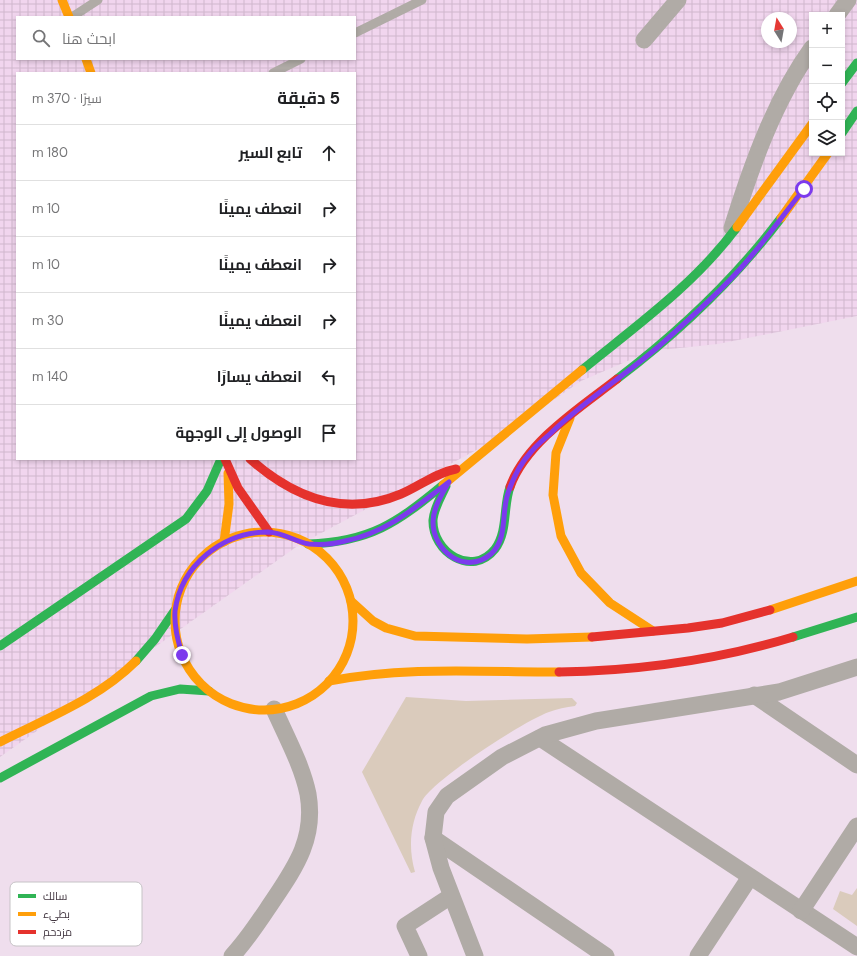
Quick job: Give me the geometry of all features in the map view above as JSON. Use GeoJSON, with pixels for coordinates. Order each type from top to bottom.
{"type":"FeatureCollection","features":[{"type":"Feature","properties":{"kind":"main road"},"geometry":{"type":"LineString","coordinates":[[62,0],[69,16]]}},
{"type":"Feature","properties":{"kind":"main road"},"geometry":{"type":"LineString","coordinates":[[86,60],[91,72]]}},
{"type":"Feature","properties":{"kind":"main road"},"geometry":{"type":"LineString","coordinates":[[845,79],[857,63]]}},
{"type":"Feature","properties":{"kind":"main road"},"geometry":{"type":"LineString","coordinates":[[845,129],[857,111]]}},
{"type":"Feature","properties":{"kind":"main road"},"geometry":{"type":"LineString","coordinates":[[308,544],[344,542],[378,531],[409,513],[449,482],[677,292],[728,239],[809,128]]}},
{"type":"Feature","properties":{"kind":"main road"},"geometry":{"type":"LineString","coordinates":[[449,482],[434,511],[433,521],[436,540],[441,549],[449,557],[459,561],[470,562],[480,560],[490,555],[497,547],[502,537],[508,494],[521,464],[532,451],[572,414],[657,348],[718,292],[740,269],[804,189],[826,156]]}},
{"type":"Feature","properties":{"kind":"main road"},"geometry":{"type":"LineString","coordinates":[[572,414],[556,453],[553,495],[561,536],[581,573],[610,603],[653,631]]}},
{"type":"Feature","properties":{"kind":"main road"},"geometry":{"type":"LineString","coordinates":[[251,460],[268,475],[294,491],[326,502],[344,505],[382,501],[400,495],[440,473],[465,468]]}},
{"type":"Feature","properties":{"kind":"main road"},"geometry":{"type":"LineString","coordinates":[[224,461],[246,501],[269,532]]}},
{"type":"Feature","properties":{"kind":"main road"},"geometry":{"type":"LineString","coordinates":[[224,461],[229,504],[224,542]]}},
{"type":"Feature","properties":{"kind":"main road"},"geometry":{"type":"LineString","coordinates":[[0,646],[186,519],[208,492],[224,461]]}},
{"type":"Feature","properties":{"kind":"main road"},"geometry":{"type":"LineString","coordinates":[[0,742],[84,699],[116,679],[144,653],[157,638],[175,610],[181,589],[191,570],[206,554],[224,542],[246,534],[269,532],[289,536],[308,544],[323,554],[336,568],[345,584],[351,601],[353,622],[350,644],[342,664],[329,681],[313,695],[294,704],[274,709],[251,709],[229,703],[209,691],[193,675],[182,655],[176,633],[175,610]]}},
{"type":"Feature","properties":{"kind":"main road"},"geometry":{"type":"LineString","coordinates":[[351,601],[373,621],[386,628],[415,636],[527,639],[611,636],[688,628],[756,615],[790,605],[857,581]]}},
{"type":"Feature","properties":{"kind":"main road"},"geometry":{"type":"LineString","coordinates":[[329,681],[354,675],[404,669],[561,672],[629,670],[696,660],[762,646],[857,617]]}},
{"type":"Feature","properties":{"kind":"main road"},"geometry":{"type":"LineString","coordinates":[[0,778],[151,696],[180,689],[209,691]]}},
{"type":"Feature","properties":{"kind":"street"},"geometry":{"type":"LineString","coordinates":[[839,12],[848,0]]}},
{"type":"Feature","properties":{"kind":"street"},"geometry":{"type":"LineString","coordinates":[[644,40],[669,4]]}},
{"type":"Feature","properties":{"kind":"street"},"geometry":{"type":"LineString","coordinates":[[728,239],[749,178],[771,123],[795,75],[809,53]]}},
{"type":"Feature","properties":{"kind":"street"},"geometry":{"type":"LineString","coordinates":[[475,956],[441,868],[434,838],[436,812],[447,796],[502,757],[540,738],[596,721],[779,692],[857,668]]}},
{"type":"Feature","properties":{"kind":"street"},"geometry":{"type":"LineString","coordinates":[[754,695],[857,765]]}},
{"type":"Feature","properties":{"kind":"street"},"geometry":{"type":"LineString","coordinates":[[232,956],[245,942],[296,867],[307,838],[310,808],[308,793],[304,778],[274,709]]}},
{"type":"Feature","properties":{"kind":"street"},"geometry":{"type":"LineString","coordinates":[[540,738],[857,947]]}},
{"type":"Feature","properties":{"kind":"street"},"geometry":{"type":"LineString","coordinates":[[801,911],[857,826]]}},
{"type":"Feature","properties":{"kind":"street"},"geometry":{"type":"LineString","coordinates":[[434,838],[606,956]]}},
{"type":"Feature","properties":{"kind":"street"},"geometry":{"type":"LineString","coordinates":[[698,956],[750,877]]}},
{"type":"Feature","properties":{"kind":"street"},"geometry":{"type":"LineString","coordinates":[[419,956],[405,926],[451,896]]}},
{"type":"Feature","properties":{"kind":"lane"},"geometry":{"type":"LineString","coordinates":[[74,16],[98,0]]}},
{"type":"Feature","properties":{"kind":"lane"},"geometry":{"type":"LineString","coordinates":[[356,33],[422,0]]}},
{"type":"Feature","properties":{"kind":"lane"},"geometry":{"type":"LineString","coordinates":[[275,72],[300,60]]}},
{"type":"Feature","properties":{"kind":"shaded area"},"geometry":{"type":"Polygon","coordinates":[[[0,0],[857,0],[857,316],[718,344],[651,351],[581,381],[497,439],[299,545],[0,757],[0,0]]]}},
{"type":"Feature","properties":{"kind":"shaded area"},"geometry":{"type":"Polygon","coordinates":[[[406,697],[466,701],[572,698],[577,703],[575,706],[549,712],[501,738],[443,779],[430,791],[422,801],[415,818],[411,836],[411,854],[415,872],[411,873],[362,772],[406,697]]]}},
{"type":"Feature","properties":{"kind":"shaded area"},"geometry":{"type":"Polygon","coordinates":[[[857,888],[857,926],[833,909],[840,891],[852,895],[857,888]]]}},
{"type":"Feature","properties":{"kind":"traffic: fast"},"geometry":{"type":"LineString","coordinates":[[845,79],[857,63]]}},
{"type":"Feature","properties":{"kind":"traffic: fast"},"geometry":{"type":"LineString","coordinates":[[845,129],[857,111]]}},
{"type":"Feature","properties":{"kind":"traffic: fast"},"geometry":{"type":"LineString","coordinates":[[617,379],[662,343],[705,304],[744,263],[781,218]]}},
{"type":"Feature","properties":{"kind":"traffic: fast"},"geometry":{"type":"LineString","coordinates":[[582,370],[684,286],[703,267],[737,227]]}},
{"type":"Feature","properties":{"kind":"traffic: fast"},"geometry":{"type":"LineString","coordinates":[[0,646],[186,519],[207,491],[221,460]]}},
{"type":"Feature","properties":{"kind":"traffic: fast"},"geometry":{"type":"LineString","coordinates":[[308,544],[349,539],[382,528],[411,510],[443,485]]}},
{"type":"Feature","properties":{"kind":"traffic: fast"},"geometry":{"type":"LineString","coordinates":[[446,486],[435,511],[433,520],[434,532],[446,551],[465,561],[475,561],[486,557],[495,549],[504,527],[510,487]]}},
{"type":"Feature","properties":{"kind":"traffic: fast"},"geometry":{"type":"LineString","coordinates":[[136,661],[155,639],[175,610]]}},
{"type":"Feature","properties":{"kind":"traffic: fast"},"geometry":{"type":"LineString","coordinates":[[793,637],[857,617]]}},
{"type":"Feature","properties":{"kind":"traffic: fast"},"geometry":{"type":"LineString","coordinates":[[0,778],[151,696],[180,689],[209,691]]}},
{"type":"Feature","properties":{"kind":"traffic: slow"},"geometry":{"type":"LineString","coordinates":[[62,0],[69,16]]}},
{"type":"Feature","properties":{"kind":"traffic: slow"},"geometry":{"type":"LineString","coordinates":[[86,60],[91,72]]}},
{"type":"Feature","properties":{"kind":"traffic: slow"},"geometry":{"type":"LineString","coordinates":[[737,227],[809,128]]}},
{"type":"Feature","properties":{"kind":"traffic: slow"},"geometry":{"type":"LineString","coordinates":[[781,218],[826,156]]}},
{"type":"Feature","properties":{"kind":"traffic: slow"},"geometry":{"type":"LineString","coordinates":[[443,485],[582,370]]}},
{"type":"Feature","properties":{"kind":"traffic: slow"},"geometry":{"type":"LineString","coordinates":[[570,418],[556,453],[553,495],[561,536],[581,573],[610,603],[653,631]]}},
{"type":"Feature","properties":{"kind":"traffic: slow"},"geometry":{"type":"LineString","coordinates":[[224,542],[229,504],[228,473]]}},
{"type":"Feature","properties":{"kind":"traffic: slow"},"geometry":{"type":"LineString","coordinates":[[264,532],[281,534],[298,539],[313,547],[327,558],[338,572],[346,587],[351,604],[353,621],[351,638],[346,655],[338,670],[327,684],[313,695],[298,703],[281,708],[264,710],[247,708],[230,703],[215,695],[201,684],[190,670],[182,655],[177,638],[175,621],[177,604],[182,587],[190,572],[201,558],[215,547],[230,539],[247,534],[264,532]]}},
{"type":"Feature","properties":{"kind":"traffic: slow"},"geometry":{"type":"LineString","coordinates":[[770,610],[857,581]]}},
{"type":"Feature","properties":{"kind":"traffic: slow"},"geometry":{"type":"LineString","coordinates":[[351,601],[373,621],[386,628],[415,636],[527,639],[592,637]]}},
{"type":"Feature","properties":{"kind":"traffic: slow"},"geometry":{"type":"LineString","coordinates":[[0,742],[89,697],[136,661]]}},
{"type":"Feature","properties":{"kind":"traffic: slow"},"geometry":{"type":"LineString","coordinates":[[329,681],[386,673],[444,671],[559,672]]}},
{"type":"Feature","properties":{"kind":"traffic: jam"},"geometry":{"type":"LineString","coordinates":[[510,487],[528,455],[541,440],[617,379]]}},
{"type":"Feature","properties":{"kind":"traffic: jam"},"geometry":{"type":"LineString","coordinates":[[225,460],[238,488],[269,532]]}},
{"type":"Feature","properties":{"kind":"traffic: jam"},"geometry":{"type":"LineString","coordinates":[[251,460],[267,473],[302,494],[340,504],[360,504],[380,501],[408,491],[441,473],[456,469]]}},
{"type":"Feature","properties":{"kind":"traffic: jam"},"geometry":{"type":"LineString","coordinates":[[592,637],[688,628],[722,623],[770,610]]}},
{"type":"Feature","properties":{"kind":"traffic: jam"},"geometry":{"type":"LineString","coordinates":[[559,672],[648,667],[677,663],[735,652],[793,637]]}},
{"type":"Feature","properties":{"kind":"route"},"geometry":{"type":"LineString","coordinates":[[182,655],[176,633],[175,610],[181,589],[191,570],[206,554],[224,542],[246,534],[269,532],[289,536],[308,544],[344,542],[361,538],[394,523],[449,482],[434,511],[433,530],[441,549],[449,557],[459,561],[470,562],[480,560],[490,555],[497,547],[502,537],[504,510],[513,478],[521,464],[532,451],[572,414],[657,348],[701,308],[740,269],[804,189]]}}]}
